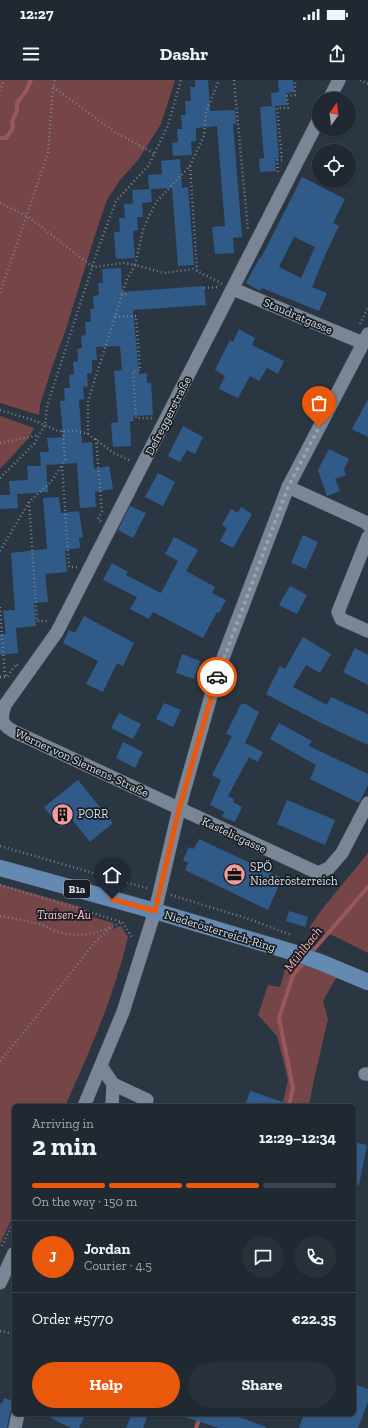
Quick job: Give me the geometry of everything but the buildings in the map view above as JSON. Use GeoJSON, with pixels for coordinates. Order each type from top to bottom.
{"type":"FeatureCollection","features":[{"type":"Feature","properties":{"kind":"main road","name":"Niederösterreich-Ring"},"geometry":{"type":"LineString","coordinates":[[0,868],[155,911],[292,952],[368,982]]}},
{"type":"Feature","properties":{"kind":"street"},"geometry":{"type":"LineString","coordinates":[[333,92],[339,80]]}},
{"type":"Feature","properties":{"kind":"street","name":"Defreggerstraße"},"geometry":{"type":"LineString","coordinates":[[5,704],[57,632],[312,133]]}},
{"type":"Feature","properties":{"kind":"street","name":"Staudratgasse"},"geometry":{"type":"LineString","coordinates":[[233,289],[366,339]]}},
{"type":"Feature","properties":{"kind":"street"},"geometry":{"type":"LineString","coordinates":[[85,1104],[123,1012],[155,911],[179,809],[218,672],[288,487],[366,339]]}},
{"type":"Feature","properties":{"kind":"street"},"geometry":{"type":"LineString","coordinates":[[288,487],[365,522],[368,525]]}},
{"type":"Feature","properties":{"kind":"street"},"geometry":{"type":"LineString","coordinates":[[368,537],[338,612],[342,619],[368,631]]}},
{"type":"Feature","properties":{"kind":"street","name":"Werner von Siemens-Straße"},"geometry":{"type":"LineString","coordinates":[[5,704],[2,719],[5,727],[179,809]]}},
{"type":"Feature","properties":{"kind":"street","name":"Kastelicgasse"},"geometry":{"type":"LineString","coordinates":[[179,809],[318,873],[329,868],[342,853],[368,803]]}},
{"type":"Feature","properties":{"kind":"street"},"geometry":{"type":"LineString","coordinates":[[100,1066],[113,1084],[147,1100]]}},
{"type":"Feature","properties":{"kind":"street"},"geometry":{"type":"LineString","coordinates":[[112,1104],[113,1084]]}},
{"type":"Feature","properties":{"kind":"street"},"geometry":{"type":"LineString","coordinates":[[0,1283],[12,1257]]}},
{"type":"Feature","properties":{"kind":"street"},"geometry":{"type":"LineString","coordinates":[[15,1428],[18,1416]]}},
{"type":"Feature","properties":{"kind":"path"},"geometry":{"type":"LineString","coordinates":[[0,91],[4,80]]}},
{"type":"Feature","properties":{"kind":"path"},"geometry":{"type":"LineString","coordinates":[[0,293],[48,154],[53,87],[55,80]]}},
{"type":"Feature","properties":{"kind":"path"},"geometry":{"type":"LineString","coordinates":[[0,478],[34,444],[45,425],[47,406],[116,201],[149,165],[155,154],[168,125],[181,80]]}},
{"type":"Feature","properties":{"kind":"path"},"geometry":{"type":"LineString","coordinates":[[88,434],[88,401],[121,294],[135,265],[143,230],[148,216],[157,202],[190,166],[204,136],[206,112],[219,80]]}},
{"type":"Feature","properties":{"kind":"path"},"geometry":{"type":"LineString","coordinates":[[234,80],[248,231]]}},
{"type":"Feature","properties":{"kind":"path"},"geometry":{"type":"LineString","coordinates":[[278,173],[277,160],[282,160],[277,108],[288,108],[287,96],[295,95],[295,80]]}},
{"type":"Feature","properties":{"kind":"path"},"geometry":{"type":"LineString","coordinates":[[360,80],[368,84]]}},
{"type":"Feature","properties":{"kind":"path"},"geometry":{"type":"LineString","coordinates":[[53,87],[115,132],[155,154]]}},
{"type":"Feature","properties":{"kind":"path"},"geometry":{"type":"LineString","coordinates":[[190,166],[197,271]]}},
{"type":"Feature","properties":{"kind":"path"},"geometry":{"type":"LineString","coordinates":[[0,203],[27,216],[93,267],[124,263],[164,273],[194,270],[233,289]]}},
{"type":"Feature","properties":{"kind":"path"},"geometry":{"type":"LineString","coordinates":[[204,288],[218,287],[220,282]]}},
{"type":"Feature","properties":{"kind":"path"},"geometry":{"type":"LineString","coordinates":[[121,294],[126,294]]}},
{"type":"Feature","properties":{"kind":"path"},"geometry":{"type":"LineString","coordinates":[[114,317],[136,316],[140,370],[133,371],[136,418],[156,418]]}},
{"type":"Feature","properties":{"kind":"path"},"geometry":{"type":"LineString","coordinates":[[0,410],[45,425],[58,431],[76,431],[88,434],[114,453],[142,467]]}},
{"type":"Feature","properties":{"kind":"path"},"geometry":{"type":"LineString","coordinates":[[0,551],[29,502],[51,482],[65,460],[63,431]]}},
{"type":"Feature","properties":{"kind":"path"},"geometry":{"type":"LineString","coordinates":[[0,443],[39,434]]}},
{"type":"Feature","properties":{"kind":"path"},"geometry":{"type":"LineString","coordinates":[[96,439],[102,511],[98,519],[101,522]]}},
{"type":"Feature","properties":{"kind":"path"},"geometry":{"type":"LineString","coordinates":[[62,465],[69,567],[77,567]]}},
{"type":"Feature","properties":{"kind":"path"},"geometry":{"type":"LineString","coordinates":[[29,502],[37,621],[49,621]]}},
{"type":"Feature","properties":{"kind":"path"},"geometry":{"type":"LineString","coordinates":[[0,607],[5,677]]}},
{"type":"Feature","properties":{"kind":"path"},"geometry":{"type":"LineString","coordinates":[[0,677],[7,676],[16,664],[19,667]]}},
{"type":"Feature","properties":{"kind":"path"},"geometry":{"type":"LineString","coordinates":[[0,885],[122,922],[132,937],[130,944]]}},
{"type":"Feature","properties":{"kind":"path"},"geometry":{"type":"LineString","coordinates":[[0,916],[38,924],[60,932],[78,935],[94,933],[122,922]]}},
{"type":"Feature","properties":{"kind":"path"},"geometry":{"type":"LineString","coordinates":[[0,1061],[95,942],[110,928]]}},
{"type":"Feature","properties":{"kind":"path"},"geometry":{"type":"LineString","coordinates":[[0,1251],[12,1225]]}},
{"type":"Feature","properties":{"kind":"path"},"geometry":{"type":"LineString","coordinates":[[0,1331],[12,1334]]}},
{"type":"Feature","properties":{"kind":"green space"},"geometry":{"type":"Polygon","coordinates":[[[0,80],[175,80],[161,124],[138,160],[120,180],[107,200],[65,332],[52,367],[40,405],[39,415],[0,403],[0,80]]]}},
{"type":"Feature","properties":{"kind":"green space"},"geometry":{"type":"Polygon","coordinates":[[[0,416],[34,428],[28,439],[0,469],[0,416]]]}},
{"type":"Feature","properties":{"kind":"green space"},"geometry":{"type":"Polygon","coordinates":[[[368,853],[368,953],[334,936],[309,928],[323,908],[368,853]]]}},
{"type":"Feature","properties":{"kind":"green space","name":"Traisen-Au"},"geometry":{"type":"Polygon","coordinates":[[[0,884],[81,907],[89,916],[114,923],[112,929],[121,926],[128,937],[109,1002],[66,1104],[12,1104],[12,1218],[0,1244],[0,884]]]}},
{"type":"Feature","properties":{"kind":"green space"},"geometry":{"type":"Polygon","coordinates":[[[296,962],[337,976],[323,1001],[328,1019],[309,1104],[282,1104],[288,1080],[277,1036],[258,1015],[268,985],[280,987],[286,967],[296,962]]]}},
{"type":"Feature","properties":{"kind":"waterway"},"geometry":{"type":"LineString","coordinates":[[0,138],[6,138],[13,128],[12,121],[17,111],[17,103],[26,91],[31,80]]}},
{"type":"Feature","properties":{"kind":"waterway","name":"Mühlbach"},"geometry":{"type":"LineString","coordinates":[[310,954],[368,887]]}},
{"type":"Feature","properties":{"kind":"waterway","name":"Mühlbach"},"geometry":{"type":"LineString","coordinates":[[289,1104],[293,1088],[279,1018],[293,975],[305,961]]}},
{"type":"Feature","properties":{"kind":"waterway","name":"Mühlbach"},"geometry":{"type":"LineString","coordinates":[[196,1428],[200,1416]]}},
{"type":"Feature","properties":{"kind":"way so far"},"geometry":{"type":"LineString","coordinates":[[217,677],[288,487],[319,427]]}},
{"type":"Feature","properties":{"kind":"place","name":"PORR"},"geometry":{"type":"Point","coordinates":[63,814]}},
{"type":"Feature","properties":{"kind":"place","name":"SPÖ Niederösterreich"},"geometry":{"type":"Point","coordinates":[234,874]}},
{"type":"Feature","properties":{"kind":"route"},"geometry":{"type":"LineString","coordinates":[[112,899],[155,911],[179,809],[217,677]]}}]}
